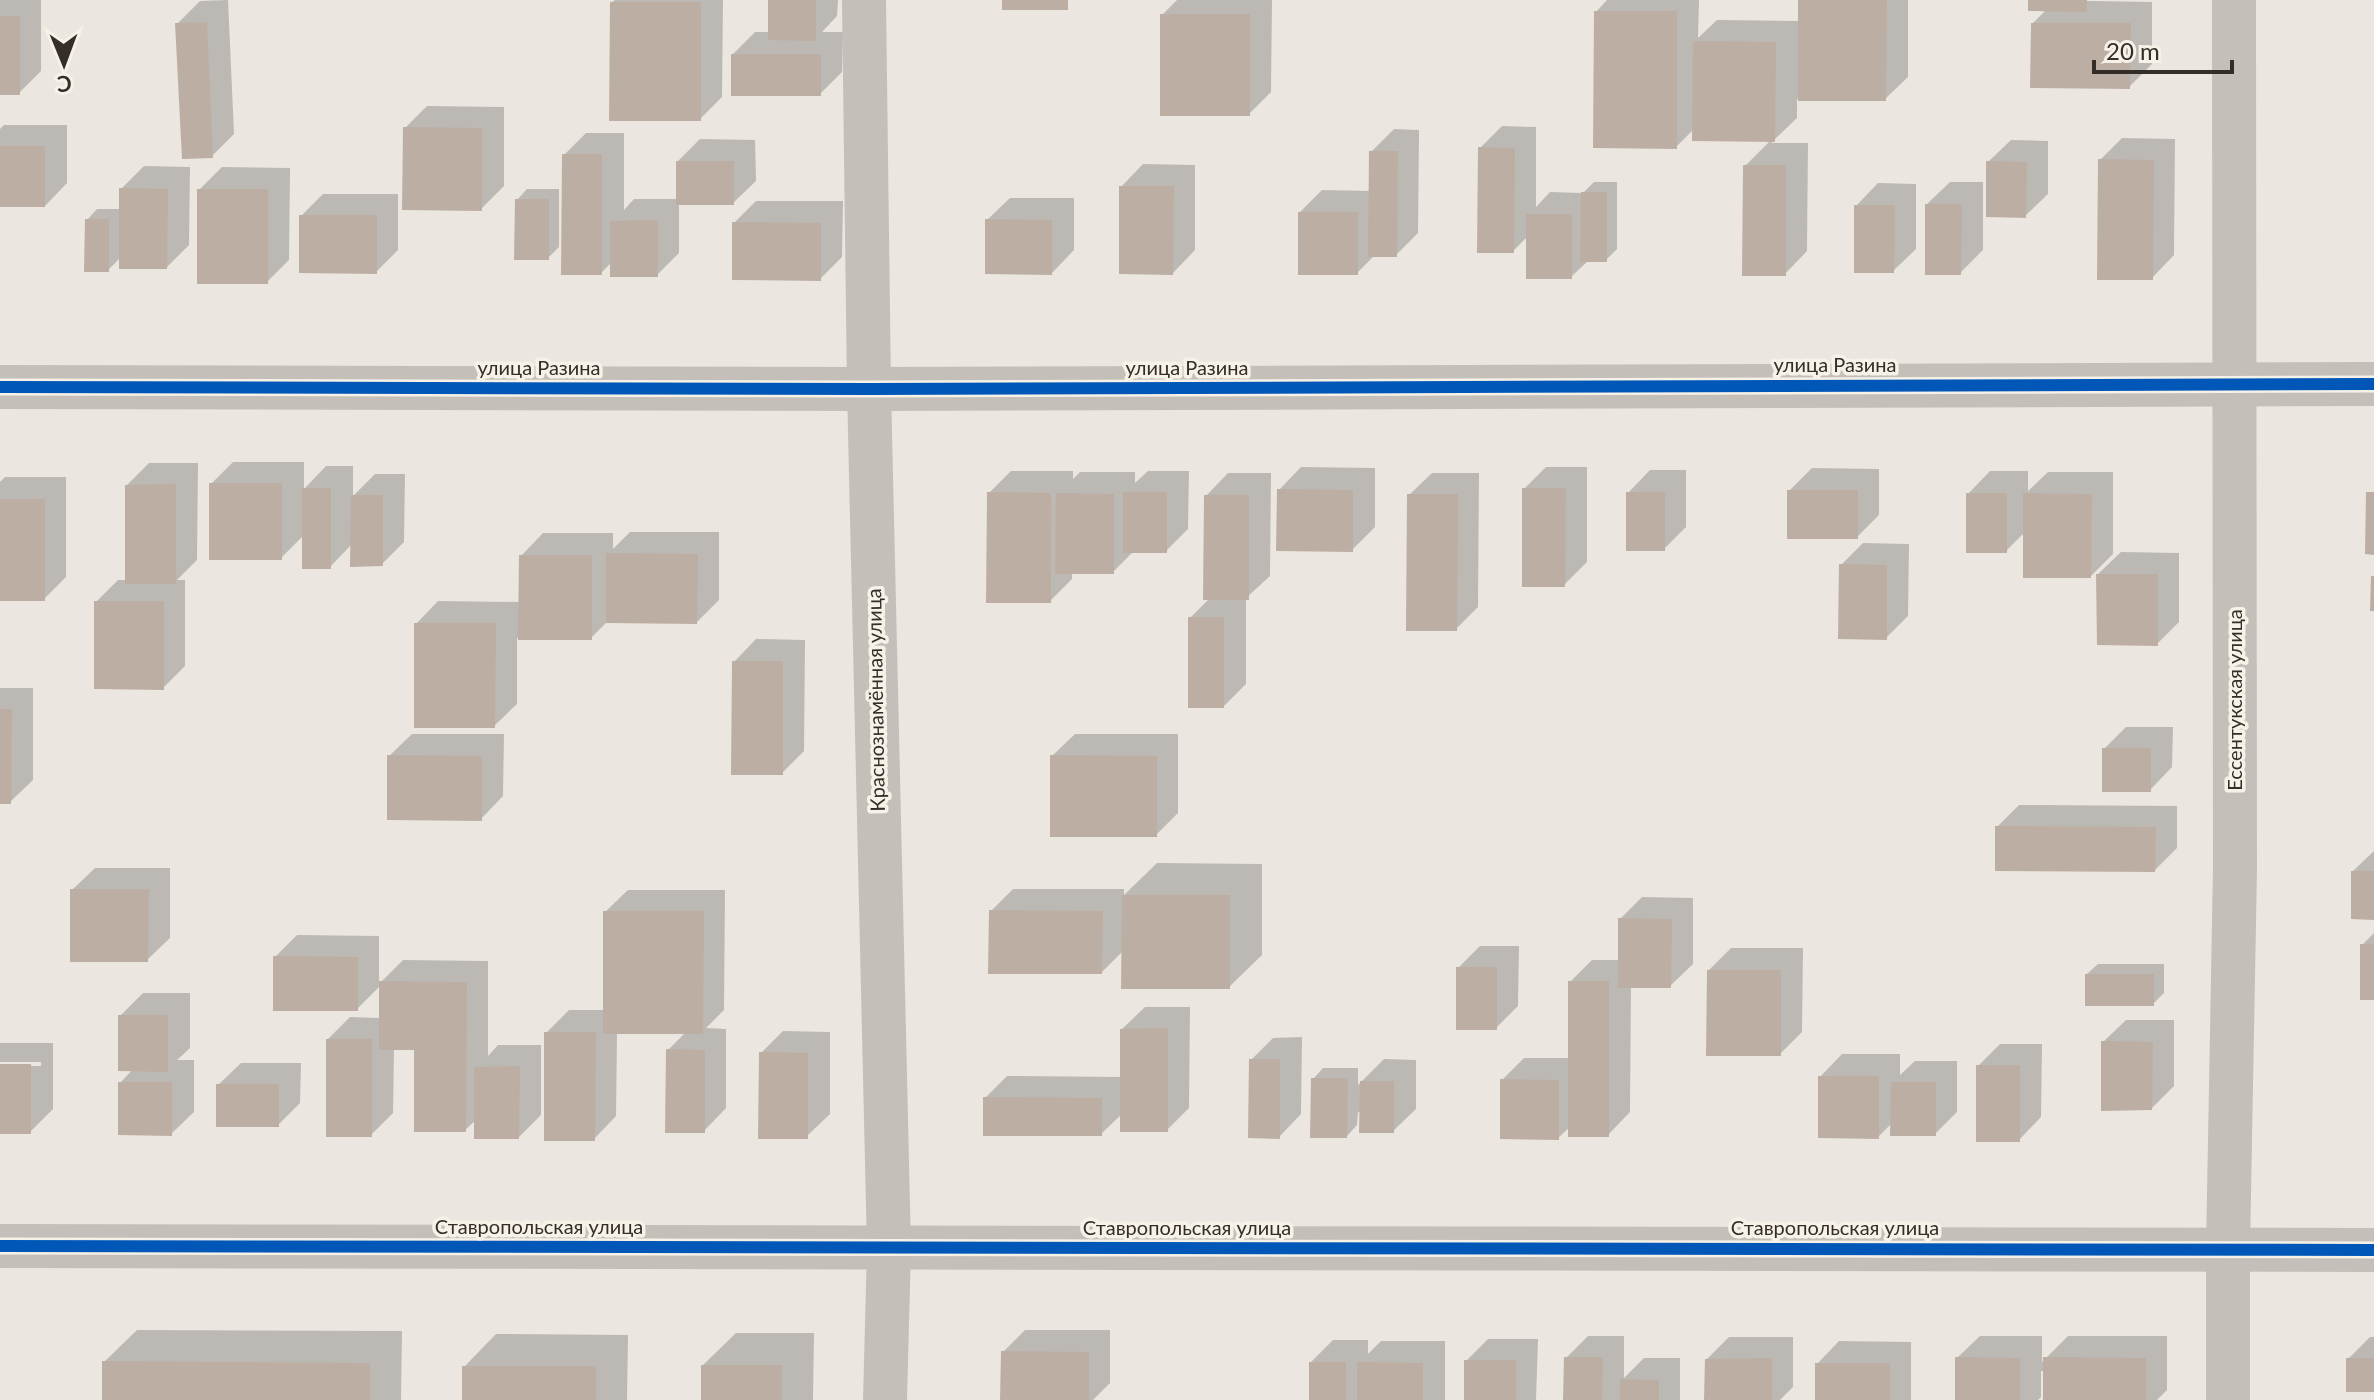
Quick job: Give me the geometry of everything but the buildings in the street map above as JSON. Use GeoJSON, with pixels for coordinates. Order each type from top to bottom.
{"type":"FeatureCollection","features":[{"type":"Feature","properties":{"kind":"street","name":"Краснознамённая улица"},"geometry":{"type":"LineString","coordinates":[[864,0],[869,389],[889,1248],[885,1400]]}},
{"type":"Feature","properties":{"kind":"street","name":"Ессентукская улица"},"geometry":{"type":"LineString","coordinates":[[2228,1400],[2235,868],[2234,0]]}},
{"type":"Feature","properties":{"kind":"street","name":"улица Разина"},"geometry":{"type":"LineString","coordinates":[[0,387],[869,389],[2374,384]]}},
{"type":"Feature","properties":{"kind":"street","name":"Ставропольская улица"},"geometry":{"type":"LineString","coordinates":[[0,1246],[2374,1250]]}},
{"type":"Feature","properties":{"kind":"cycle path"},"geometry":{"type":"LineString","coordinates":[[0,387],[869,389],[2374,384]]}},
{"type":"Feature","properties":{"kind":"cycle path"},"geometry":{"type":"LineString","coordinates":[[0,1246],[2374,1250]]}}]}
